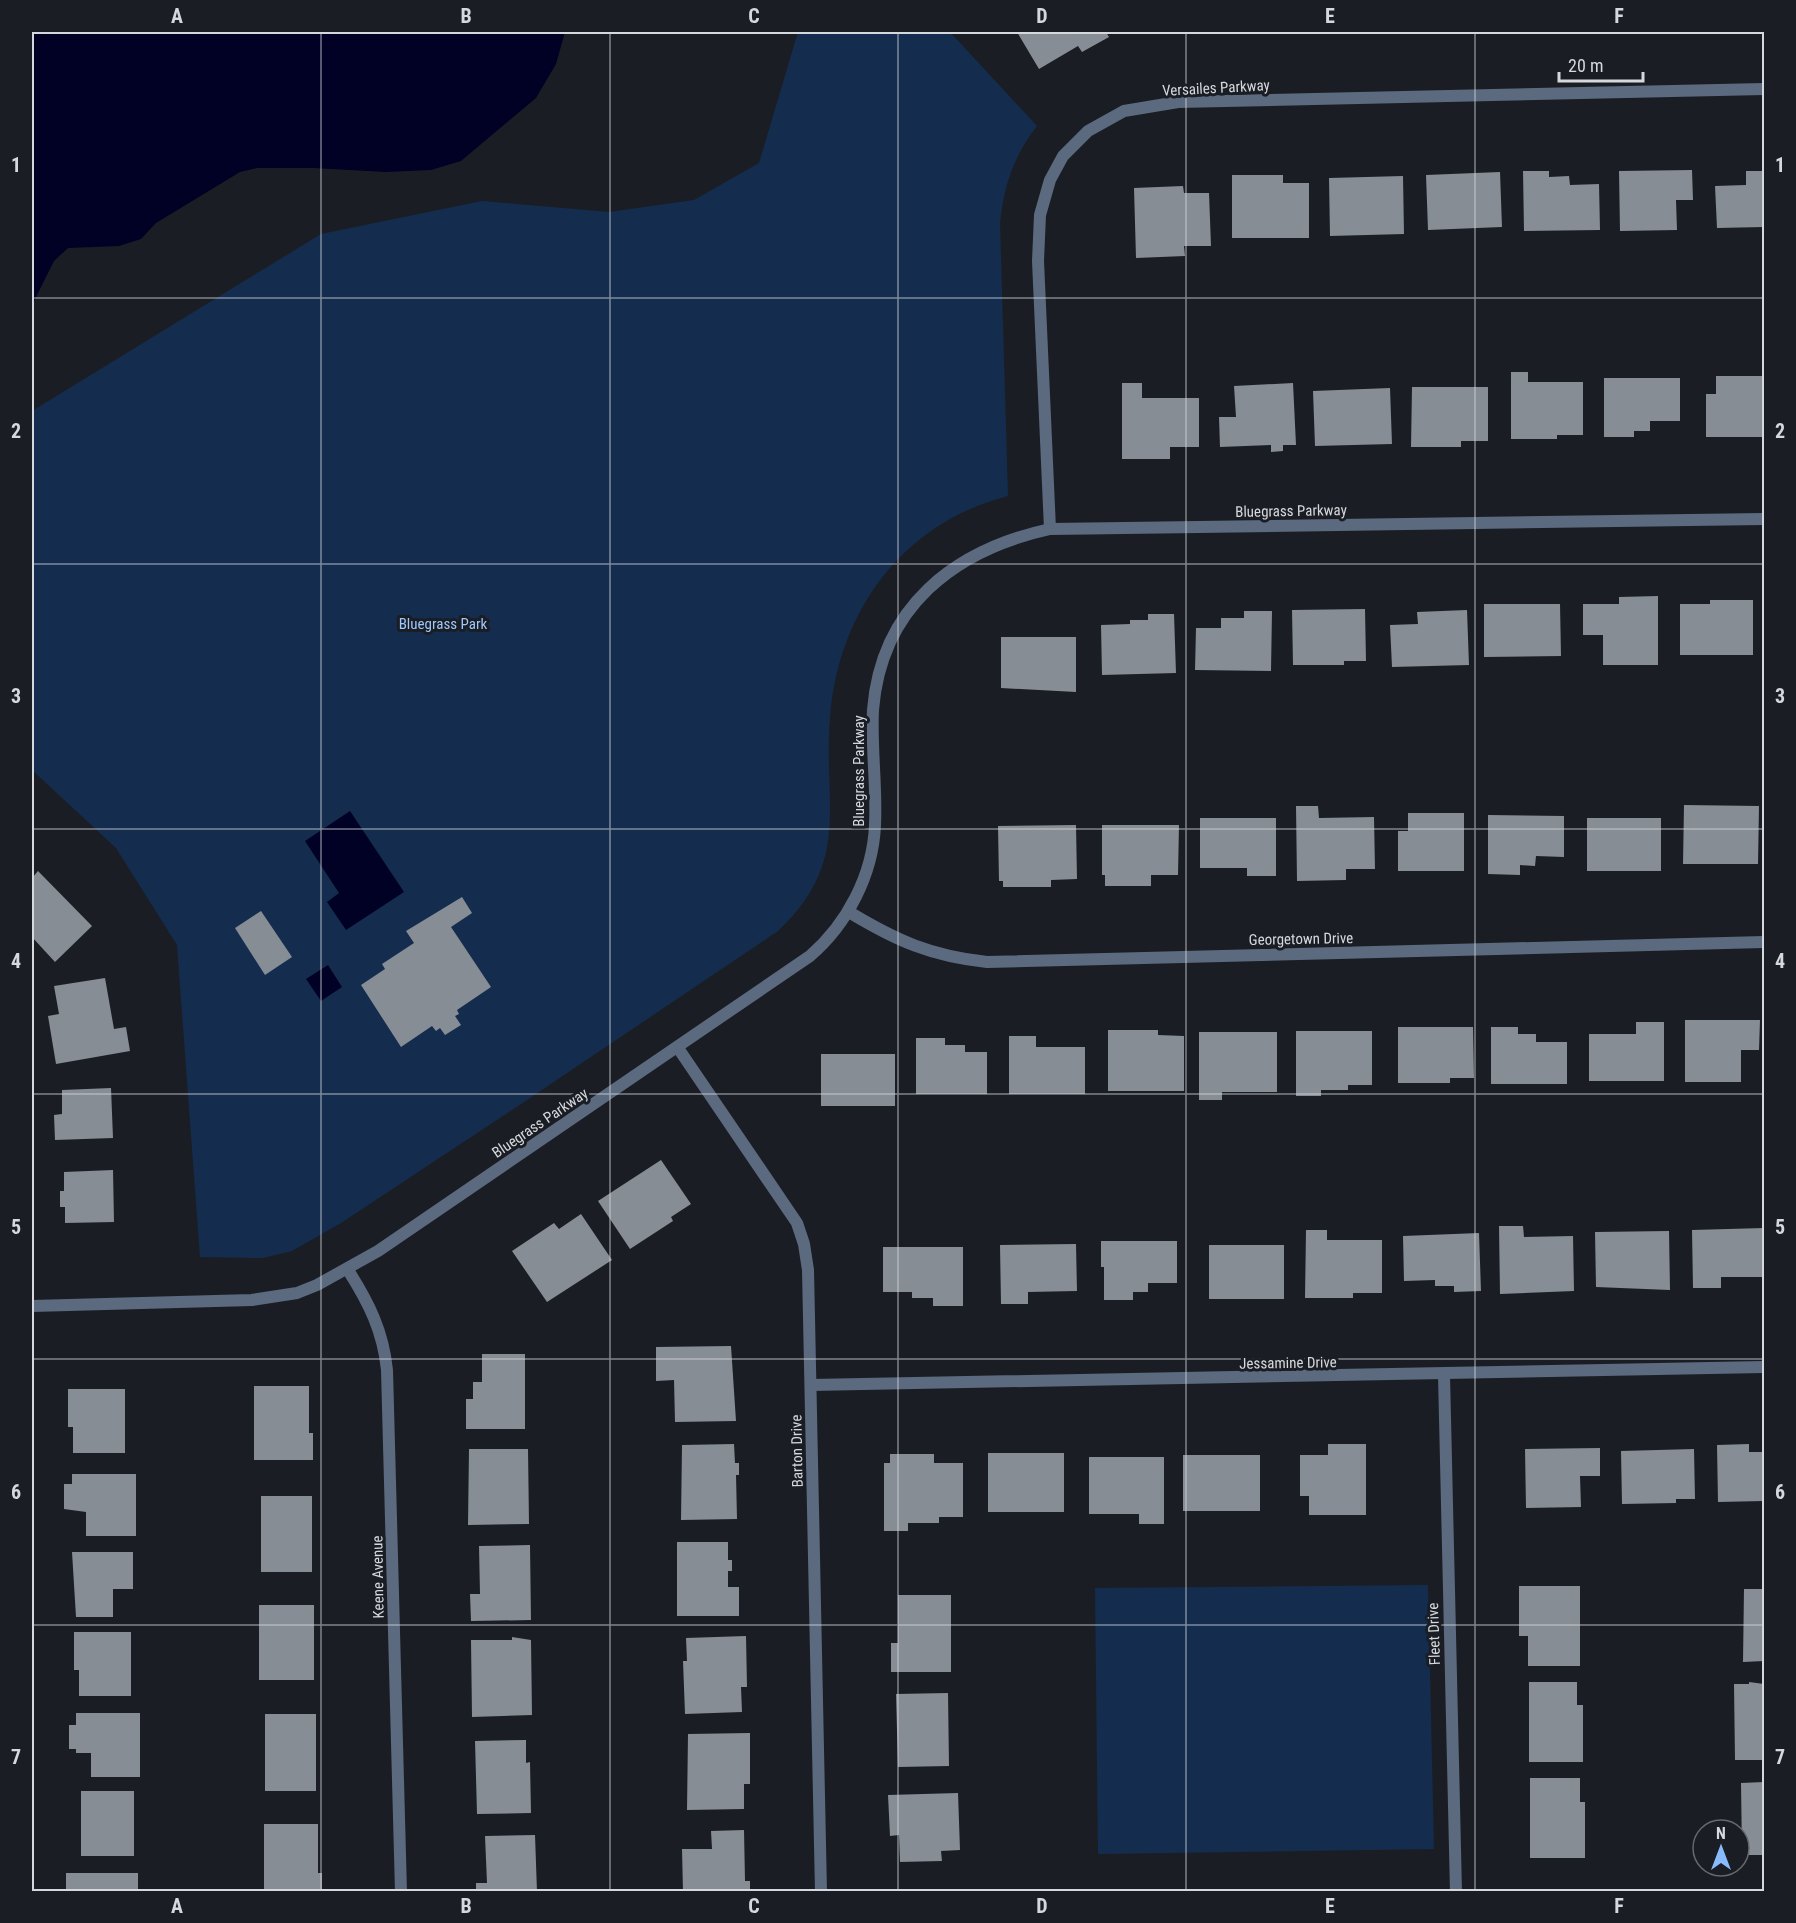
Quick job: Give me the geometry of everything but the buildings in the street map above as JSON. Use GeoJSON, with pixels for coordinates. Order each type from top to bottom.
{"type":"FeatureCollection","features":[{"type":"Feature","properties":{"kind":"street","name":"Versailes Parkway"},"geometry":{"type":"LineString","coordinates":[[1050,529],[1038,261],[1040,214],[1050,180],[1063,156],[1088,131],[1125,111],[1178,102],[1764,89]]}},
{"type":"Feature","properties":{"kind":"street","name":"Bluegrass Parkway"},"geometry":{"type":"LineString","coordinates":[[32,1306],[252,1300],[297,1293],[348,1270],[678,1048],[810,956],[831,938],[849,912],[868,865],[876,827],[873,711],[879,676],[888,648],[902,621],[927,588],[942,576],[989,548],[1015,536],[1050,529],[1764,519]]}},
{"type":"Feature","properties":{"kind":"street","name":"Georgetown Drive"},"geometry":{"type":"LineString","coordinates":[[849,912],[915,947],[949,958],[987,962],[1764,942]]}},
{"type":"Feature","properties":{"kind":"street","name":"Barton Drive"},"geometry":{"type":"LineString","coordinates":[[678,1048],[797,1223],[804,1244],[808,1270],[811,1385],[820,1892]]}},
{"type":"Feature","properties":{"kind":"street","name":"Keene Avenue"},"geometry":{"type":"LineString","coordinates":[[348,1270],[368,1302],[385,1346],[400,1892]]}},
{"type":"Feature","properties":{"kind":"street","name":"Jessamine Drive"},"geometry":{"type":"LineString","coordinates":[[811,1385],[1444,1375],[1764,1367]]}},
{"type":"Feature","properties":{"kind":"street","name":"Fleet Drive"},"geometry":{"type":"LineString","coordinates":[[1444,1375],[1456,1892]]}},
{"type":"Feature","properties":{"kind":"green space","name":"Bluegrass Park"},"geometry":{"type":"Polygon","coordinates":[[[798,32],[950,32],[1037,126],[1022,148],[1011,172],[1000,224],[1008,496],[970,509],[937,527],[907,550],[882,577],[862,608],[846,642],[836,679],[830,718],[830,805],[825,856],[816,880],[801,905],[778,931],[341,1223],[292,1251],[263,1258],[200,1257],[177,945],[116,848],[32,770],[32,411],[321,234],[482,201],[609,212],[694,200],[759,163],[798,32]]]}},
{"type":"Feature","properties":{"kind":"green space"},"geometry":{"type":"Polygon","coordinates":[[[1428,1585],[1434,1849],[1098,1854],[1095,1588],[1428,1585]]]}},
{"type":"Feature","properties":{"kind":"shaded area"},"geometry":{"type":"Polygon","coordinates":[[[32,32],[565,32],[556,64],[536,98],[461,161],[431,170],[386,172],[257,168],[240,172],[156,223],[141,239],[119,246],[68,248],[54,261],[32,305],[32,32]]]}},
{"type":"Feature","properties":{"kind":"shaded area"},"geometry":{"type":"Polygon","coordinates":[[[350,811],[404,892],[346,930],[327,902],[339,893],[305,841],[350,811]]]}},
{"type":"Feature","properties":{"kind":"shaded area"},"geometry":{"type":"Polygon","coordinates":[[[328,965],[342,987],[321,1001],[306,979],[328,965]]]}}]}
